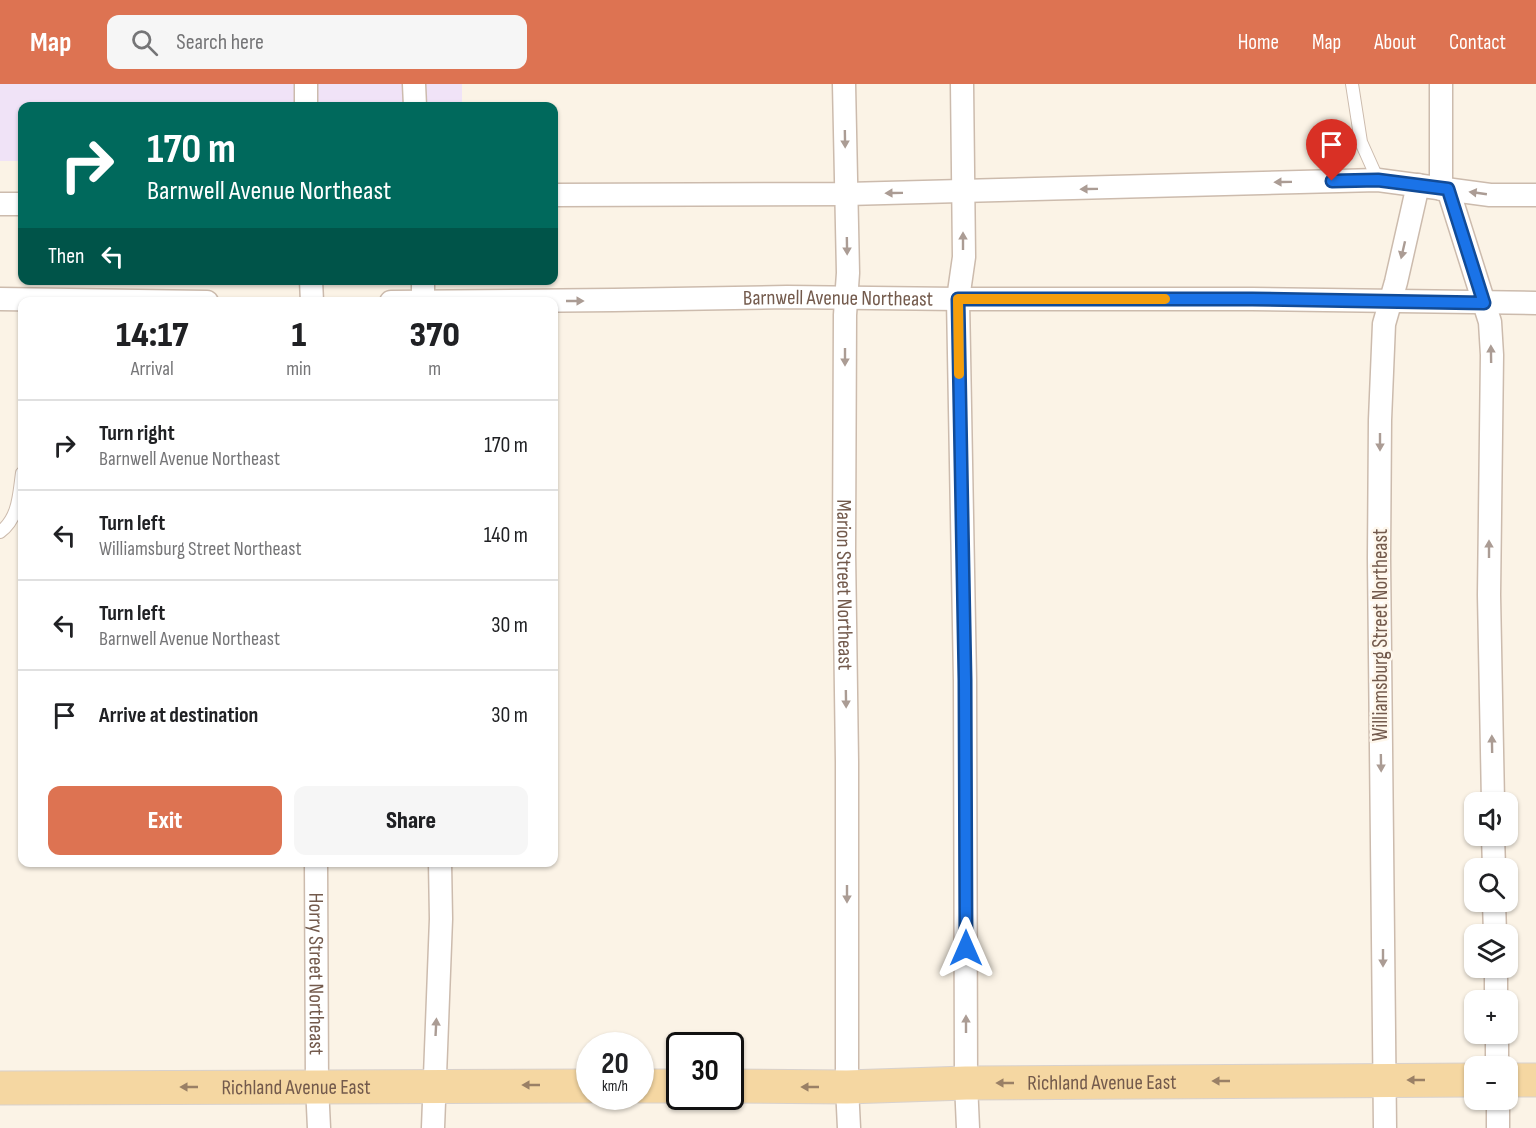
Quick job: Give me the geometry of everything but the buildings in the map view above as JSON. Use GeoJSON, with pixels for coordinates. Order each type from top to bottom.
{"type":"FeatureCollection","features":[{"type":"Feature","properties":{"kind":"main road","name":"Richland Avenue East"},"geometry":{"type":"LineString","coordinates":[[744,1086],[1464,1080]]}},
{"type":"Feature","properties":{"kind":"main road"},"geometry":{"type":"LineString","coordinates":[[1518,1080],[1536,1080]]}},
{"type":"Feature","properties":{"kind":"main road","name":"Richland Avenue East"},"geometry":{"type":"LineString","coordinates":[[0,1088],[576,1086]]}},
{"type":"Feature","properties":{"kind":"street"},"geometry":{"type":"LineString","coordinates":[[306,84],[306,102]]}},
{"type":"Feature","properties":{"kind":"street"},"geometry":{"type":"LineString","coordinates":[[414,84],[415,102]]}},
{"type":"Feature","properties":{"kind":"street","name":"Marion Street Northeast"},"geometry":{"type":"LineString","coordinates":[[844,84],[848,273],[844,551],[849,1128]]}},
{"type":"Feature","properties":{"kind":"street"},"geometry":{"type":"LineString","coordinates":[[962,84],[964,256],[958,299],[965,680],[968,1128]]}},
{"type":"Feature","properties":{"kind":"street"},"geometry":{"type":"LineString","coordinates":[[1441,84],[1445,189],[1490,322],[1492,355],[1489,595],[1493,792]]}},
{"type":"Feature","properties":{"kind":"street"},"geometry":{"type":"LineString","coordinates":[[558,195],[963,192],[1378,180],[1417,189],[1445,189],[1490,195],[1536,195]]}},
{"type":"Feature","properties":{"kind":"street","name":"Williamsburg Street Northeast"},"geometry":{"type":"LineString","coordinates":[[1385,1128],[1379,558],[1380,420],[1384,324],[1417,189]]}},
{"type":"Feature","properties":{"kind":"street"},"geometry":{"type":"LineString","coordinates":[[0,204],[18,204]]}},
{"type":"Feature","properties":{"kind":"street","name":"Barnwell Avenue Northeast"},"geometry":{"type":"LineString","coordinates":[[558,300],[787,297],[1536,303]]}},
{"type":"Feature","properties":{"kind":"street"},"geometry":{"type":"LineString","coordinates":[[0,299],[18,299]]}},
{"type":"Feature","properties":{"kind":"street","name":"Horry Street Northeast"},"geometry":{"type":"LineString","coordinates":[[316,867],[316,1086],[319,1128]]}},
{"type":"Feature","properties":{"kind":"street"},"geometry":{"type":"LineString","coordinates":[[433,1128],[441,919],[440,867]]}},
{"type":"Feature","properties":{"kind":"street"},"geometry":{"type":"LineString","coordinates":[[1498,1110],[1498,1128]]}},
{"type":"Feature","properties":{"kind":"lane"},"geometry":{"type":"LineString","coordinates":[[1352,84],[1361,142],[1378,180]]}},
{"type":"Feature","properties":{"kind":"lane"},"geometry":{"type":"LineString","coordinates":[[0,532],[6,528],[18,506]]}},
{"type":"Feature","properties":{"kind":"shaded area"},"geometry":{"type":"Polygon","coordinates":[[[0,84],[462,84],[462,102],[18,102],[18,161],[0,161],[0,84]]]}},
{"type":"Feature","properties":{"kind":"slow traffic"},"geometry":{"type":"LineString","coordinates":[[959,374],[958,299],[1165,299]]}},
{"type":"Feature","properties":{"kind":"route"},"geometry":{"type":"LineString","coordinates":[[966,948],[965,680],[958,299],[1252,299],[1484,303],[1448,189],[1378,180],[1332,181]]}}]}
